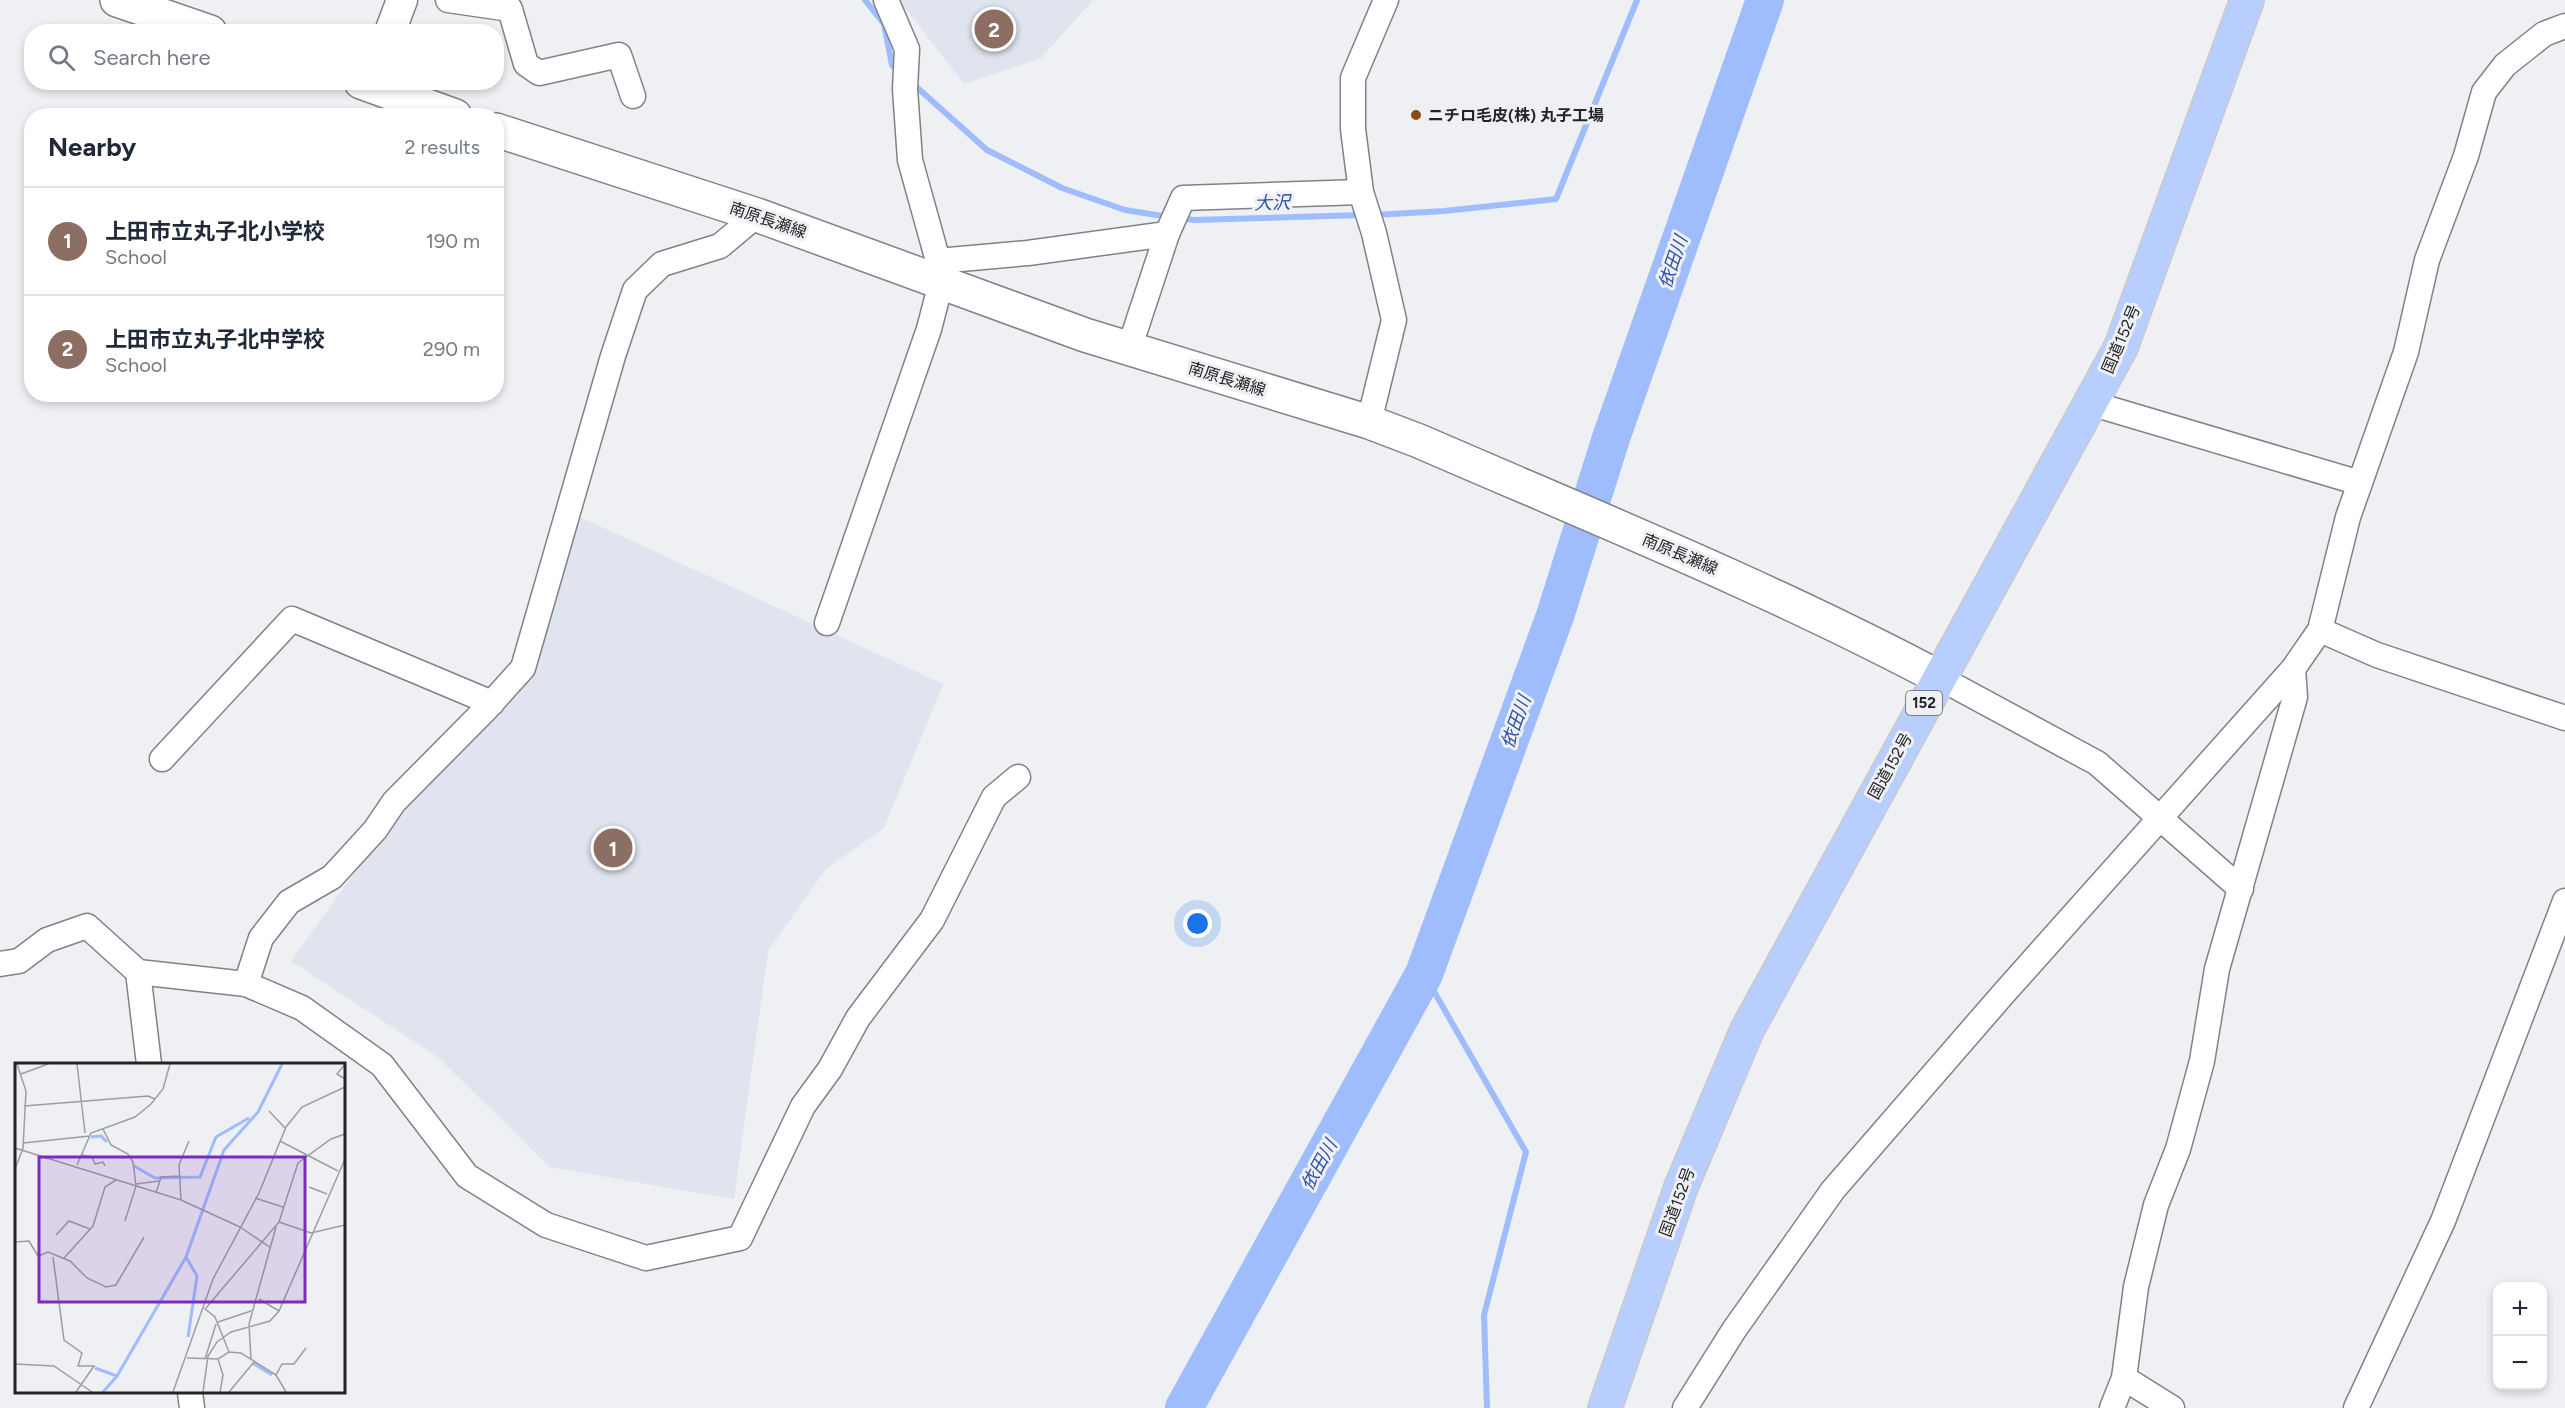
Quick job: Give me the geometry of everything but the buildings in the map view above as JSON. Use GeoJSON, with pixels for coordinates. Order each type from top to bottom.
{"type":"FeatureCollection","features":[{"type":"Feature","properties":{"kind":"highway","name":"国道152号"},"geometry":{"type":"LineString","coordinates":[[1605,1408],[1681,1186],[1747,1030],[1938,677],[2121,347],[2247,0]]}},
{"type":"Feature","properties":{"kind":"main road"},"geometry":{"type":"LineString","coordinates":[[117,0],[187,24]]}},
{"type":"Feature","properties":{"kind":"main road"},"geometry":{"type":"LineString","coordinates":[[386,90],[434,108]]}},
{"type":"Feature","properties":{"kind":"main road","name":"南原長瀬線"},"geometry":{"type":"LineString","coordinates":[[504,133],[940,272],[1129,349],[1369,422],[1419,441],[1769,593],[1856,633],[1938,677]]}},
{"type":"Feature","properties":{"kind":"street"},"geometry":{"type":"LineString","coordinates":[[393,24],[402,0]]}},
{"type":"Feature","properties":{"kind":"street"},"geometry":{"type":"LineString","coordinates":[[448,0],[510,9],[526,64],[539,73],[618,55],[633,96]]}},
{"type":"Feature","properties":{"kind":"street"},"geometry":{"type":"LineString","coordinates":[[827,623],[929,329],[940,272],[910,160],[905,89],[907,49],[886,0]]}},
{"type":"Feature","properties":{"kind":"street"},"geometry":{"type":"LineString","coordinates":[[1369,422],[1394,320],[1374,234],[1361,192],[1353,129],[1353,78],[1386,0]]}},
{"type":"Feature","properties":{"kind":"street"},"geometry":{"type":"LineString","coordinates":[[1685,1408],[1734,1330],[1833,1190],[2004,993],[2293,669],[2319,630],[2348,518],[2406,352],[2427,260],[2466,156],[2484,92],[2505,65],[2544,34],[2565,26]]}},
{"type":"Feature","properties":{"kind":"street"},"geometry":{"type":"LineString","coordinates":[[1129,349],[1167,234],[1183,198],[1361,192]]}},
{"type":"Feature","properties":{"kind":"street"},"geometry":{"type":"LineString","coordinates":[[246,984],[261,938],[289,902],[332,877],[375,830],[394,802],[492,704],[523,668],[613,356],[635,290],[662,264],[720,246],[757,215]]}},
{"type":"Feature","properties":{"kind":"street"},"geometry":{"type":"LineString","coordinates":[[940,272],[1028,253],[1167,234]]}},
{"type":"Feature","properties":{"kind":"street"},"geometry":{"type":"LineString","coordinates":[[2090,403],[2360,483]]}},
{"type":"Feature","properties":{"kind":"street"},"geometry":{"type":"LineString","coordinates":[[162,759],[292,619],[492,704]]}},
{"type":"Feature","properties":{"kind":"street"},"geometry":{"type":"LineString","coordinates":[[2319,630],[2377,655],[2565,718]]}},
{"type":"Feature","properties":{"kind":"street"},"geometry":{"type":"LineString","coordinates":[[2112,1408],[2124,1378],[2136,1287],[2156,1205],[2178,1149],[2202,1061],[2217,969],[2295,697],[2293,669]]}},
{"type":"Feature","properties":{"kind":"street"},"geometry":{"type":"LineString","coordinates":[[1938,677],[2097,763],[2241,889]]}},
{"type":"Feature","properties":{"kind":"street"},"geometry":{"type":"LineString","coordinates":[[0,964],[20,961],[47,940],[87,926],[138,972],[246,984],[302,1008],[382,1065],[467,1176],[546,1225],[646,1258],[740,1238],[803,1106],[830,1069],[858,1018],[932,920],[994,797],[1018,777]]}},
{"type":"Feature","properties":{"kind":"street"},"geometry":{"type":"LineString","coordinates":[[2356,1408],[2442,1221],[2565,901]]}},
{"type":"Feature","properties":{"kind":"street"},"geometry":{"type":"LineString","coordinates":[[138,972],[149,1063]]}},
{"type":"Feature","properties":{"kind":"street"},"geometry":{"type":"LineString","coordinates":[[2124,1378],[2172,1408]]}},
{"type":"Feature","properties":{"kind":"street"},"geometry":{"type":"LineString","coordinates":[[189,1393],[192,1408]]}},
{"type":"Feature","properties":{"kind":"shaded area"},"geometry":{"type":"Polygon","coordinates":[[[899,0],[1093,0],[1041,58],[964,84],[899,0]]]}},
{"type":"Feature","properties":{"kind":"shaded area"},"geometry":{"type":"Polygon","coordinates":[[[580,517],[943,684],[884,828],[826,869],[768,951],[734,1199],[549,1167],[438,1057],[291,961],[399,811],[534,673],[580,517]]]}},
{"type":"Feature","properties":{"kind":"waterway","name":"大沢"},"geometry":{"type":"LineString","coordinates":[[865,0],[884,24],[892,65],[900,72]]}},
{"type":"Feature","properties":{"kind":"waterway","name":"大沢"},"geometry":{"type":"LineString","coordinates":[[1374,215],[1444,211],[1556,199],[1637,0]]}},
{"type":"Feature","properties":{"kind":"waterway","name":"依田川"},"geometry":{"type":"LineString","coordinates":[[1184,1408],[1424,974],[1555,616],[1611,438],[1765,0]]}},
{"type":"Feature","properties":{"kind":"waterway","name":"大沢"},"geometry":{"type":"LineString","coordinates":[[912,83],[987,150],[1062,188],[1125,210],[1169,217]]}},
{"type":"Feature","properties":{"kind":"waterway","name":"大沢"},"geometry":{"type":"LineString","coordinates":[[1179,218],[1194,220],[1363,215]]}},
{"type":"Feature","properties":{"kind":"waterway"},"geometry":{"type":"LineString","coordinates":[[1424,974],[1526,1152],[1484,1315],[1487,1408]]}},
{"type":"Feature","properties":{"kind":"place","name":"上田市立丸子北中学校"},"geometry":{"type":"Point","coordinates":[994,29]}},
{"type":"Feature","properties":{"kind":"place","name":"ニチロ毛皮(株) 丸子工場"},"geometry":{"type":"Point","coordinates":[1416,115]}},
{"type":"Feature","properties":{"kind":"place","name":"上田市立丸子北小学校"},"geometry":{"type":"Point","coordinates":[613,848]}}]}
